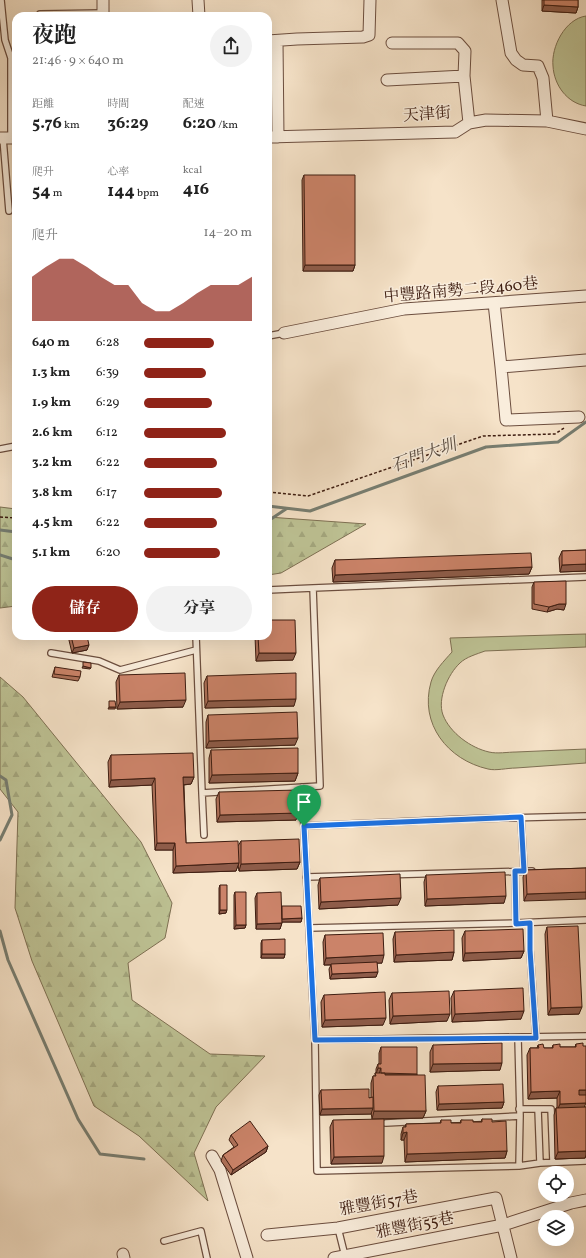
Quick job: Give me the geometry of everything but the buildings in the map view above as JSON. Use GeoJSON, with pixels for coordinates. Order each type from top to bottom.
{"type":"FeatureCollection","features":[{"type":"Feature","properties":{"kind":"street"},"geometry":{"type":"LineString","coordinates":[[103,0],[103,12]]}},
{"type":"Feature","properties":{"kind":"street"},"geometry":{"type":"LineString","coordinates":[[198,0],[199,12]]}},
{"type":"Feature","properties":{"kind":"street"},"geometry":{"type":"LineString","coordinates":[[273,137],[273,41],[363,37],[369,35],[370,0]]}},
{"type":"Feature","properties":{"kind":"street"},"geometry":{"type":"LineString","coordinates":[[502,0],[511,53],[516,60],[523,65],[538,66],[543,78],[547,121]]}},
{"type":"Feature","properties":{"kind":"street"},"geometry":{"type":"LineString","coordinates":[[392,43],[458,42],[465,51],[464,76],[469,123]]}},
{"type":"Feature","properties":{"kind":"street"},"geometry":{"type":"LineString","coordinates":[[387,80],[464,76]]}},
{"type":"Feature","properties":{"kind":"street","name":"天津街"},"geometry":{"type":"LineString","coordinates":[[273,137],[455,132],[469,123],[486,120],[547,121],[586,129]]}},
{"type":"Feature","properties":{"kind":"street","name":"中豐路南勢二段460巷"},"geometry":{"type":"LineString","coordinates":[[284,333],[404,309],[586,296]]}},
{"type":"Feature","properties":{"kind":"street"},"geometry":{"type":"LineString","coordinates":[[494,303],[506,420],[579,417]]}},
{"type":"Feature","properties":{"kind":"street"},"geometry":{"type":"LineString","coordinates":[[501,367],[586,360]]}},
{"type":"Feature","properties":{"kind":"street"},"geometry":{"type":"LineString","coordinates":[[212,1156],[220,1170],[247,1258]]}},
{"type":"Feature","properties":{"kind":"street","name":"雅豐街57巷"},"geometry":{"type":"LineString","coordinates":[[267,1235],[338,1228],[496,1198],[503,1225]]}},
{"type":"Feature","properties":{"kind":"street","name":"雅豐街55巷"},"geometry":{"type":"LineString","coordinates":[[339,1257],[503,1225],[571,1203],[586,1200]]}},
{"type":"Feature","properties":{"kind":"street"},"geometry":{"type":"LineString","coordinates":[[503,1225],[511,1258]]}},
{"type":"Feature","properties":{"kind":"lane"},"geometry":{"type":"LineString","coordinates":[[1,0],[2,40],[11,58],[12,65]]}},
{"type":"Feature","properties":{"kind":"lane"},"geometry":{"type":"LineString","coordinates":[[9,211],[7,138],[12,95]]}},
{"type":"Feature","properties":{"kind":"lane","name":"中豐路南勢二段460巷"},"geometry":{"type":"LineString","coordinates":[[272,335],[284,333]]}},
{"type":"Feature","properties":{"kind":"lane"},"geometry":{"type":"LineString","coordinates":[[0,449],[12,447]]}},
{"type":"Feature","properties":{"kind":"lane"},"geometry":{"type":"LineString","coordinates":[[272,590],[586,577]]}},
{"type":"Feature","properties":{"kind":"lane"},"geometry":{"type":"LineString","coordinates":[[202,793],[320,786],[313,588]]}},
{"type":"Feature","properties":{"kind":"lane"},"geometry":{"type":"LineString","coordinates":[[196,640],[204,835]]}},
{"type":"Feature","properties":{"kind":"lane"},"geometry":{"type":"LineString","coordinates":[[51,653],[99,661],[120,670],[196,650]]}},
{"type":"Feature","properties":{"kind":"lane"},"geometry":{"type":"LineString","coordinates":[[302,788],[315,1040],[317,1172],[520,1166],[552,1162],[586,1161]]}},
{"type":"Feature","properties":{"kind":"lane"},"geometry":{"type":"LineString","coordinates":[[304,826],[521,817],[586,816]]}},
{"type":"Feature","properties":{"kind":"lane"},"geometry":{"type":"LineString","coordinates":[[521,817],[524,871]]}},
{"type":"Feature","properties":{"kind":"lane"},"geometry":{"type":"LineString","coordinates":[[515,871],[516,924]]}},
{"type":"Feature","properties":{"kind":"lane"},"geometry":{"type":"LineString","coordinates":[[306,877],[540,871]]}},
{"type":"Feature","properties":{"kind":"lane"},"geometry":{"type":"LineString","coordinates":[[309,928],[516,924],[586,920]]}},
{"type":"Feature","properties":{"kind":"lane"},"geometry":{"type":"LineString","coordinates":[[530,923],[530,950],[536,1038]]}},
{"type":"Feature","properties":{"kind":"lane"},"geometry":{"type":"LineString","coordinates":[[315,1040],[536,1038],[586,1036]]}},
{"type":"Feature","properties":{"kind":"lane"},"geometry":{"type":"LineString","coordinates":[[518,1038],[520,1166]]}},
{"type":"Feature","properties":{"kind":"lane"},"geometry":{"type":"LineString","coordinates":[[520,1109],[551,1109],[552,1162]]}},
{"type":"Feature","properties":{"kind":"lane"},"geometry":{"type":"LineString","coordinates":[[538,1109],[540,1163]]}},
{"type":"Feature","properties":{"kind":"lane"},"geometry":{"type":"LineString","coordinates":[[386,1123],[520,1116]]}},
{"type":"Feature","properties":{"kind":"lane"},"geometry":{"type":"LineString","coordinates":[[338,1228],[339,1257]]}},
{"type":"Feature","properties":{"kind":"lane"},"geometry":{"type":"LineString","coordinates":[[164,1240],[201,1231],[207,1258]]}},
{"type":"Feature","properties":{"kind":"path"},"geometry":{"type":"LineString","coordinates":[[272,492],[308,496],[483,436],[555,434],[579,417]]}},
{"type":"Feature","properties":{"kind":"path"},"geometry":{"type":"LineString","coordinates":[[0,517],[12,518]]}},
{"type":"Feature","properties":{"kind":"green space"},"geometry":{"type":"Polygon","coordinates":[[[586,16],[586,106],[573,101],[563,92],[556,80],[553,59],[557,43],[566,28],[578,18],[586,16]]]}},
{"type":"Feature","properties":{"kind":"green space"},"geometry":{"type":"Polygon","coordinates":[[[0,507],[12,508],[12,606],[0,608],[0,507]]]}},
{"type":"Feature","properties":{"kind":"green space"},"geometry":{"type":"Polygon","coordinates":[[[272,517],[366,524],[281,573],[272,574],[272,517]]]}},
{"type":"Feature","properties":{"kind":"green space"},"geometry":{"type":"Polygon","coordinates":[[[586,634],[586,647],[485,651],[468,657],[460,663],[451,674],[445,687],[441,702],[443,715],[446,722],[456,734],[468,743],[482,750],[495,753],[586,749],[586,763],[491,770],[461,758],[449,749],[440,738],[433,726],[429,712],[428,697],[434,674],[452,652],[450,638],[586,634]]]}},
{"type":"Feature","properties":{"kind":"green space"},"geometry":{"type":"Polygon","coordinates":[[[0,677],[23,697],[141,842],[172,903],[165,938],[128,963],[132,1000],[210,1054],[265,1056],[216,1107],[194,1153],[208,1201],[139,1136],[94,1106],[32,961],[15,908],[18,812],[0,789],[0,677]]]}},
{"type":"Feature","properties":{"kind":"waterway","name":"石門大圳"},"geometry":{"type":"LineString","coordinates":[[272,506],[310,511],[486,447],[558,442],[586,422]]}},
{"type":"Feature","properties":{"kind":"waterway"},"geometry":{"type":"LineString","coordinates":[[272,518],[286,509]]}},
{"type":"Feature","properties":{"kind":"waterway","name":"石門大圳"},"geometry":{"type":"LineString","coordinates":[[0,530],[12,532]]}},
{"type":"Feature","properties":{"kind":"waterway"},"geometry":{"type":"LineString","coordinates":[[0,555],[12,559]]}},
{"type":"Feature","properties":{"kind":"waterway"},"geometry":{"type":"LineString","coordinates":[[0,776],[6,780],[12,815],[0,840]]}},
{"type":"Feature","properties":{"kind":"waterway"},"geometry":{"type":"LineString","coordinates":[[0,931],[8,960],[78,1119],[100,1154],[144,1159]]}},
{"type":"Feature","properties":{"kind":"route"},"geometry":{"type":"LineString","coordinates":[[521,817],[524,871],[515,871],[516,924],[530,923],[530,950],[536,1038],[315,1040],[304,826],[464,818],[521,817]]}}]}
